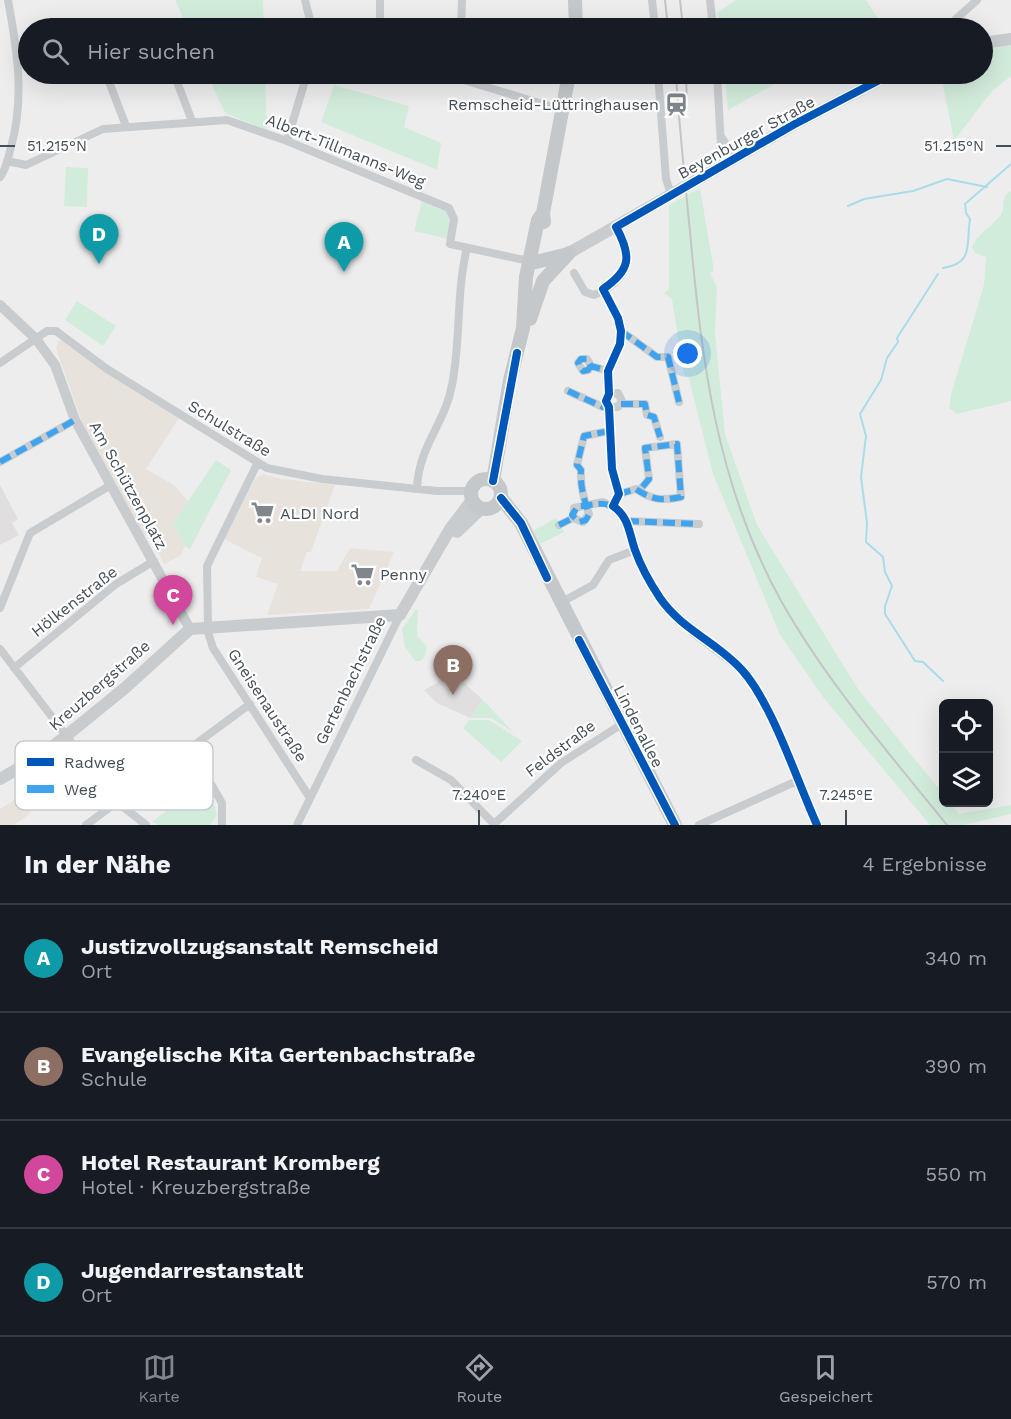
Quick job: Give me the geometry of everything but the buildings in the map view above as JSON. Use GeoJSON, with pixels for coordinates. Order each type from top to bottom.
{"type":"FeatureCollection","features":[{"type":"Feature","properties":{"kind":"main road"},"geometry":{"type":"LineString","coordinates":[[575,0],[576,18]]}},
{"type":"Feature","properties":{"kind":"main road"},"geometry":{"type":"LineString","coordinates":[[993,41],[1011,39]]}},
{"type":"Feature","properties":{"kind":"main road"},"geometry":{"type":"LineString","coordinates":[[483,501],[474,485],[488,480],[504,394],[510,380],[524,326],[538,220],[543,213],[566,84]]}},
{"type":"Feature","properties":{"kind":"main road","name":"Beyenburger Straße"},"geometry":{"type":"LineString","coordinates":[[569,254],[671,194],[872,84]]}},
{"type":"Feature","properties":{"kind":"main road"},"geometry":{"type":"LineString","coordinates":[[533,261],[569,254]]}},
{"type":"Feature","properties":{"kind":"main road"},"geometry":{"type":"LineString","coordinates":[[524,326],[530,319],[541,284],[557,264],[569,254]]}},
{"type":"Feature","properties":{"kind":"main road"},"geometry":{"type":"LineString","coordinates":[[533,261],[544,266],[557,264]]}},
{"type":"Feature","properties":{"kind":"main road","name":"Lindenallee"},"geometry":{"type":"LineString","coordinates":[[488,480],[501,489],[483,501],[521,523],[547,579],[675,825]]}},
{"type":"Feature","properties":{"kind":"main road","name":"Gertenbachstraße"},"geometry":{"type":"LineString","coordinates":[[400,615],[450,529],[483,501]]}},
{"type":"Feature","properties":{"kind":"main road"},"geometry":{"type":"LineString","coordinates":[[190,629],[207,626],[400,615]]}},
{"type":"Feature","properties":{"kind":"main road","name":"Kreuzbergstraße"},"geometry":{"type":"LineString","coordinates":[[60,741],[125,688],[190,629]]}},
{"type":"Feature","properties":{"kind":"main road","name":"Kreuzbergstraße"},"geometry":{"type":"LineString","coordinates":[[0,778],[15,770]]}},
{"type":"Feature","properties":{"kind":"street"},"geometry":{"type":"LineString","coordinates":[[8,0],[18,84]]}},
{"type":"Feature","properties":{"kind":"street"},"geometry":{"type":"LineString","coordinates":[[305,0],[310,18]]}},
{"type":"Feature","properties":{"kind":"street"},"geometry":{"type":"LineString","coordinates":[[380,0],[380,18]]}},
{"type":"Feature","properties":{"kind":"street"},"geometry":{"type":"LineString","coordinates":[[461,18],[462,0]]}},
{"type":"Feature","properties":{"kind":"street"},"geometry":{"type":"LineString","coordinates":[[652,0],[653,18]]}},
{"type":"Feature","properties":{"kind":"street"},"geometry":{"type":"LineString","coordinates":[[710,0],[712,18]]}},
{"type":"Feature","properties":{"kind":"street"},"geometry":{"type":"LineString","coordinates":[[957,18],[977,0]]}},
{"type":"Feature","properties":{"kind":"street"},"geometry":{"type":"LineString","coordinates":[[960,18],[962,13]]}},
{"type":"Feature","properties":{"kind":"street"},"geometry":{"type":"LineString","coordinates":[[0,177],[17,124],[18,84]]}},
{"type":"Feature","properties":{"kind":"street"},"geometry":{"type":"LineString","coordinates":[[109,84],[126,126]]}},
{"type":"Feature","properties":{"kind":"street"},"geometry":{"type":"LineString","coordinates":[[178,84],[192,121]]}},
{"type":"Feature","properties":{"kind":"street"},"geometry":{"type":"LineString","coordinates":[[287,141],[304,84]]}},
{"type":"Feature","properties":{"kind":"street"},"geometry":{"type":"LineString","coordinates":[[483,84],[562,110]]}},
{"type":"Feature","properties":{"kind":"street"},"geometry":{"type":"LineString","coordinates":[[659,84],[666,178],[671,194]]}},
{"type":"Feature","properties":{"kind":"street"},"geometry":{"type":"LineString","coordinates":[[718,84],[722,138],[730,161]]}},
{"type":"Feature","properties":{"kind":"street","name":"Albert-Tillmanns-Weg"},"geometry":{"type":"LineString","coordinates":[[4,164],[26,165],[97,131],[126,126],[227,120],[287,141],[449,208],[454,219],[450,244],[467,248]]}},
{"type":"Feature","properties":{"kind":"street"},"geometry":{"type":"LineString","coordinates":[[574,273],[585,292],[594,295],[620,277],[626,262],[625,244],[616,227]]}},
{"type":"Feature","properties":{"kind":"street"},"geometry":{"type":"LineString","coordinates":[[417,488],[420,459],[445,408],[453,383],[467,248],[533,261]]}},
{"type":"Feature","properties":{"kind":"street"},"geometry":{"type":"LineString","coordinates":[[603,290],[618,318],[621,331],[620,344],[608,371],[609,394],[606,399],[609,406],[612,471],[619,494],[614,506]]}},
{"type":"Feature","properties":{"kind":"street","name":"Am Schützenplatz"},"geometry":{"type":"LineString","coordinates":[[0,305],[36,339],[55,365],[75,420],[190,629]]}},
{"type":"Feature","properties":{"kind":"street","name":"Schulstraße"},"geometry":{"type":"LineString","coordinates":[[36,339],[47,331],[61,333],[106,369],[257,464],[298,476],[417,488],[483,501]]}},
{"type":"Feature","properties":{"kind":"street"},"geometry":{"type":"LineString","coordinates":[[621,331],[657,357],[668,357],[679,402]]}},
{"type":"Feature","properties":{"kind":"street"},"geometry":{"type":"LineString","coordinates":[[0,363],[23,350],[36,339]]}},
{"type":"Feature","properties":{"kind":"street"},"geometry":{"type":"LineString","coordinates":[[591,366],[608,371]]}},
{"type":"Feature","properties":{"kind":"street"},"geometry":{"type":"LineString","coordinates":[[568,391],[603,407],[615,408],[621,404],[645,404],[647,416],[654,417],[660,437]]}},
{"type":"Feature","properties":{"kind":"street"},"geometry":{"type":"LineString","coordinates":[[609,394],[619,394],[621,404]]}},
{"type":"Feature","properties":{"kind":"street","name":"Am Schützenplatz"},"geometry":{"type":"LineString","coordinates":[[0,462],[75,420]]}},
{"type":"Feature","properties":{"kind":"street"},"geometry":{"type":"LineString","coordinates":[[559,525],[573,519],[579,522],[586,520],[589,514],[580,485],[581,470],[577,465],[584,436],[609,431]]}},
{"type":"Feature","properties":{"kind":"street"},"geometry":{"type":"LineString","coordinates":[[619,494],[636,489],[639,492],[657,500],[681,497],[677,444],[645,448],[648,479],[639,492]]}},
{"type":"Feature","properties":{"kind":"street"},"geometry":{"type":"LineString","coordinates":[[207,626],[207,566],[257,464]]}},
{"type":"Feature","properties":{"kind":"street"},"geometry":{"type":"LineString","coordinates":[[0,608],[30,533],[111,485]]}},
{"type":"Feature","properties":{"kind":"street"},"geometry":{"type":"LineString","coordinates":[[573,519],[574,508],[603,502],[614,506],[627,521],[635,550],[649,580],[674,615],[731,660],[760,693],[817,825]]}},
{"type":"Feature","properties":{"kind":"street"},"geometry":{"type":"LineString","coordinates":[[627,521],[699,524]]}},
{"type":"Feature","properties":{"kind":"street"},"geometry":{"type":"LineString","coordinates":[[560,603],[594,585],[609,561],[635,550]]}},
{"type":"Feature","properties":{"kind":"street","name":"Hölkenstraße"},"geometry":{"type":"LineString","coordinates":[[14,668],[116,584],[154,561]]}},
{"type":"Feature","properties":{"kind":"street","name":"Gertenbachstraße"},"geometry":{"type":"LineString","coordinates":[[297,825],[400,615]]}},
{"type":"Feature","properties":{"kind":"street","name":"Gneisenaustraße"},"geometry":{"type":"LineString","coordinates":[[207,626],[213,648],[310,798]]}},
{"type":"Feature","properties":{"kind":"street"},"geometry":{"type":"LineString","coordinates":[[0,649],[70,741]]}},
{"type":"Feature","properties":{"kind":"street"},"geometry":{"type":"LineString","coordinates":[[198,741],[250,704]]}},
{"type":"Feature","properties":{"kind":"street","name":"Feldstraße"},"geometry":{"type":"LineString","coordinates":[[494,824],[561,763],[622,724]]}},
{"type":"Feature","properties":{"kind":"street"},"geometry":{"type":"LineString","coordinates":[[416,760],[448,778],[494,824]]}},
{"type":"Feature","properties":{"kind":"street"},"geometry":{"type":"LineString","coordinates":[[699,825],[797,781]]}},
{"type":"Feature","properties":{"kind":"street"},"geometry":{"type":"LineString","coordinates":[[213,787],[222,803],[222,825]]}},
{"type":"Feature","properties":{"kind":"street"},"geometry":{"type":"LineString","coordinates":[[86,825],[106,810]]}},
{"type":"Feature","properties":{"kind":"street"},"geometry":{"type":"LineString","coordinates":[[127,810],[146,825]]}},
{"type":"Feature","properties":{"kind":"shaded area"},"geometry":{"type":"Polygon","coordinates":[[[63,340],[179,418],[146,469],[174,485],[188,501],[173,523],[185,546],[180,556],[164,564],[148,534],[144,536],[82,422],[56,349],[58,341],[63,340]]]}},
{"type":"Feature","properties":{"kind":"shaded area"},"geometry":{"type":"Polygon","coordinates":[[[263,474],[282,479],[335,485],[311,552],[307,552],[300,571],[337,571],[350,548],[394,552],[369,609],[267,615],[278,584],[256,577],[262,558],[224,539],[255,479],[263,474]]]}},
{"type":"Feature","properties":{"kind":"shaded area"},"geometry":{"type":"Polygon","coordinates":[[[0,485],[18,519],[12,523],[19,535],[0,545],[0,485]]]}},
{"type":"Feature","properties":{"kind":"shaded area"},"geometry":{"type":"Polygon","coordinates":[[[449,669],[483,700],[470,718],[437,703],[424,690],[437,683],[449,669]]]}},
{"type":"Feature","properties":{"kind":"shaded area"},"geometry":{"type":"Polygon","coordinates":[[[15,800],[15,810],[29,810],[31,813],[14,825],[0,825],[0,809],[15,800]]]}},
{"type":"Feature","properties":{"kind":"green space"},"geometry":{"type":"Polygon","coordinates":[[[175,0],[263,0],[264,18],[183,18],[175,0]]]}},
{"type":"Feature","properties":{"kind":"green space"},"geometry":{"type":"Polygon","coordinates":[[[736,0],[866,0],[877,18],[719,18],[717,13],[736,0]]]}},
{"type":"Feature","properties":{"kind":"green space"},"geometry":{"type":"Polygon","coordinates":[[[1011,43],[1011,76],[992,91],[954,141],[943,84],[993,84],[993,46],[1011,43]]]}},
{"type":"Feature","properties":{"kind":"green space"},"geometry":{"type":"Polygon","coordinates":[[[212,84],[265,84],[267,130],[225,113],[212,84]]]}},
{"type":"Feature","properties":{"kind":"green space"},"geometry":{"type":"Polygon","coordinates":[[[726,84],[775,84],[728,110],[726,84]]]}},
{"type":"Feature","properties":{"kind":"green space"},"geometry":{"type":"Polygon","coordinates":[[[334,85],[409,106],[404,127],[441,143],[437,170],[321,122],[334,85]]]}},
{"type":"Feature","properties":{"kind":"green space"},"geometry":{"type":"Polygon","coordinates":[[[66,167],[88,168],[87,207],[64,206],[66,167]]]}},
{"type":"Feature","properties":{"kind":"green space"},"geometry":{"type":"Polygon","coordinates":[[[700,188],[714,271],[710,273],[717,287],[715,333],[725,434],[757,525],[858,689],[939,789],[939,807],[953,807],[959,814],[1011,805],[1011,814],[964,825],[930,825],[823,697],[780,635],[713,474],[688,375],[685,376],[680,357],[676,352],[680,350],[672,299],[664,293],[669,289],[669,205],[700,188]]]}},
{"type":"Feature","properties":{"kind":"green space"},"geometry":{"type":"Polygon","coordinates":[[[1011,191],[1011,401],[957,414],[949,408],[951,394],[984,285],[986,257],[975,253],[972,247],[981,234],[1000,216],[1005,196],[1011,191]]]}},
{"type":"Feature","properties":{"kind":"green space"},"geometry":{"type":"Polygon","coordinates":[[[422,201],[447,210],[450,215],[448,239],[414,231],[422,201]]]}},
{"type":"Feature","properties":{"kind":"green space"},"geometry":{"type":"Polygon","coordinates":[[[77,301],[116,326],[103,346],[65,320],[77,301]]]}},
{"type":"Feature","properties":{"kind":"green space"},"geometry":{"type":"Polygon","coordinates":[[[216,460],[231,470],[190,549],[185,546],[173,523],[216,460]]]}},
{"type":"Feature","properties":{"kind":"green space"},"geometry":{"type":"Polygon","coordinates":[[[556,518],[564,532],[540,544],[533,531],[556,518]]]}},
{"type":"Feature","properties":{"kind":"green space"},"geometry":{"type":"Polygon","coordinates":[[[416,609],[418,610],[417,636],[427,646],[425,656],[420,661],[415,661],[405,647],[402,629],[416,609]]]}},
{"type":"Feature","properties":{"kind":"green space"},"geometry":{"type":"Polygon","coordinates":[[[483,700],[513,732],[491,718],[470,718],[483,700]]]}},
{"type":"Feature","properties":{"kind":"green space"},"geometry":{"type":"Polygon","coordinates":[[[469,720],[489,720],[522,741],[501,762],[463,728],[469,720]]]}},
{"type":"Feature","properties":{"kind":"green space"},"geometry":{"type":"Polygon","coordinates":[[[213,800],[217,816],[210,825],[159,825],[152,822],[168,810],[213,810],[213,800]]]}},
{"type":"Feature","properties":{"kind":"waterway"},"geometry":{"type":"LineString","coordinates":[[943,268],[960,262],[967,251],[970,219],[966,213],[965,204],[1011,164]]}},
{"type":"Feature","properties":{"kind":"waterway"},"geometry":{"type":"LineString","coordinates":[[848,206],[864,199],[913,191],[947,179],[987,187]]}},
{"type":"Feature","properties":{"kind":"waterway"},"geometry":{"type":"LineString","coordinates":[[938,274],[897,338],[898,342],[887,358],[881,380],[860,414],[866,436],[861,477],[867,523],[866,542],[883,557],[885,572],[892,586],[885,606],[885,614],[915,661],[923,662],[943,681]]}},
{"type":"Feature","properties":{"kind":"railway"},"geometry":{"type":"LineString","coordinates":[[665,0],[667,18]]}},
{"type":"Feature","properties":{"kind":"railway"},"geometry":{"type":"LineString","coordinates":[[680,0],[682,18]]}},
{"type":"Feature","properties":{"kind":"railway"},"geometry":{"type":"LineString","coordinates":[[677,84],[700,328],[716,420],[741,511],[758,555],[780,599],[817,659],[947,825]]}},
{"type":"Feature","properties":{"kind":"railway"},"geometry":{"type":"LineString","coordinates":[[686,84],[687,109]]}},
{"type":"Feature","properties":{"kind":"marked path"},"geometry":{"type":"LineString","coordinates":[[621,331],[657,357],[668,357],[679,402]]}},
{"type":"Feature","properties":{"kind":"marked path"},"geometry":{"type":"LineString","coordinates":[[591,366],[588,370],[583,371],[578,363],[581,359],[587,359],[591,366],[608,371]]}},
{"type":"Feature","properties":{"kind":"marked path"},"geometry":{"type":"LineString","coordinates":[[568,391],[603,407],[608,406]]}},
{"type":"Feature","properties":{"kind":"marked path"},"geometry":{"type":"LineString","coordinates":[[621,404],[645,404],[647,415],[654,417],[660,437]]}},
{"type":"Feature","properties":{"kind":"marked path"},"geometry":{"type":"LineString","coordinates":[[0,462],[75,420]]}},
{"type":"Feature","properties":{"kind":"marked path"},"geometry":{"type":"LineString","coordinates":[[609,431],[584,436],[577,465],[581,470],[581,482],[583,492],[586,503],[587,508],[589,514],[586,520],[579,522],[572,515],[578,506],[583,506],[588,505],[597,504],[602,504],[616,508]]}},
{"type":"Feature","properties":{"kind":"marked path"},"geometry":{"type":"LineString","coordinates":[[619,494],[636,489],[642,493],[657,499],[681,497],[677,444],[645,448],[649,479],[639,491]]}},
{"type":"Feature","properties":{"kind":"marked path"},"geometry":{"type":"LineString","coordinates":[[559,525],[573,518]]}},
{"type":"Feature","properties":{"kind":"marked path"},"geometry":{"type":"LineString","coordinates":[[627,521],[699,524]]}},
{"type":"Feature","properties":{"kind":"cycle path"},"geometry":{"type":"LineString","coordinates":[[817,825],[774,722],[753,684],[732,660],[679,619],[660,598],[640,563],[625,520],[613,506],[619,494],[612,469],[609,407],[606,401],[609,394],[608,371],[620,344],[621,331],[618,318],[603,289],[619,275],[626,262],[625,246],[616,227],[793,125],[872,84]]}},
{"type":"Feature","properties":{"kind":"cycle path"},"geometry":{"type":"LineString","coordinates":[[493,481],[517,353]]}},
{"type":"Feature","properties":{"kind":"cycle path"},"geometry":{"type":"LineString","coordinates":[[501,498],[521,523],[547,578]]}},
{"type":"Feature","properties":{"kind":"cycle path"},"geometry":{"type":"LineString","coordinates":[[579,640],[675,825]]}},
{"type":"Feature","properties":{"kind":"place","name":"Remscheid-Lüttringhausen"},"geometry":{"type":"Point","coordinates":[677,104]}},
{"type":"Feature","properties":{"kind":"place","name":"Jugendarrestanstalt"},"geometry":{"type":"Point","coordinates":[99,264]}},
{"type":"Feature","properties":{"kind":"place","name":"Justizvollzugsanstalt Remscheid"},"geometry":{"type":"Point","coordinates":[344,272]}},
{"type":"Feature","properties":{"kind":"place","name":"ALDI Nord"},"geometry":{"type":"Point","coordinates":[262,513]}},
{"type":"Feature","properties":{"kind":"place","name":"Penny"},"geometry":{"type":"Point","coordinates":[362,574]}},
{"type":"Feature","properties":{"kind":"place","name":"Hotel Restaurant Kromberg"},"geometry":{"type":"Point","coordinates":[173,625]}},
{"type":"Feature","properties":{"kind":"place","name":"Evangelische Kita Gertenbachstraße"},"geometry":{"type":"Point","coordinates":[453,695]}}]}
